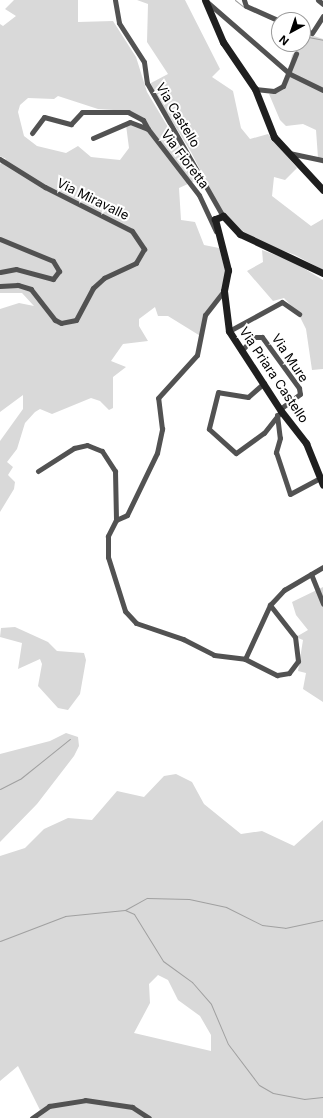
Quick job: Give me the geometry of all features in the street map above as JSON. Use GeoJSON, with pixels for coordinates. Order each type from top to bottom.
{"type":"FeatureCollection","features":[{"type":"Feature","properties":{"kind":"street","name":"Via Castello"},"geometry":{"type":"LineString","coordinates":[[115,0],[119,23],[144,62],[146,83],[223,216]]}},
{"type":"Feature","properties":{"kind":"street"},"geometry":{"type":"LineString","coordinates":[[205,0],[290,74],[323,90]]}},
{"type":"Feature","properties":{"kind":"street"},"geometry":{"type":"LineString","coordinates":[[205,0],[224,42],[255,89],[265,120],[289,153],[323,190]]}},
{"type":"Feature","properties":{"kind":"street"},"geometry":{"type":"LineString","coordinates":[[244,0],[246,6],[271,17]]}},
{"type":"Feature","properties":{"kind":"street"},"geometry":{"type":"LineString","coordinates":[[318,0],[323,4]]}},
{"type":"Feature","properties":{"kind":"street"},"geometry":{"type":"LineString","coordinates":[[311,33],[323,16]]}},
{"type":"Feature","properties":{"kind":"street"},"geometry":{"type":"LineString","coordinates":[[255,89],[274,91],[283,86],[290,74],[296,53]]}},
{"type":"Feature","properties":{"kind":"street"},"geometry":{"type":"LineString","coordinates":[[32,132],[44,117],[72,124],[82,112],[128,112],[144,120],[148,129]]}},
{"type":"Feature","properties":{"kind":"street","name":"Via Fioretta"},"geometry":{"type":"LineString","coordinates":[[93,138],[130,122],[148,129],[199,195],[219,236]]}},
{"type":"Feature","properties":{"kind":"street"},"geometry":{"type":"LineString","coordinates":[[289,153],[323,160]]}},
{"type":"Feature","properties":{"kind":"street","name":"Via Miravalle"},"geometry":{"type":"LineString","coordinates":[[0,160],[45,187],[132,230],[144,249],[136,263],[104,278],[93,288],[76,320],[61,323],[55,320],[31,290],[18,285],[0,286]]}},
{"type":"Feature","properties":{"kind":"street","name":"Via Priara Castello"},"geometry":{"type":"LineString","coordinates":[[223,216],[215,219],[228,270],[224,291],[229,331],[264,383],[279,412],[306,443],[322,481],[290,494],[276,452],[280,438],[279,412]]}},
{"type":"Feature","properties":{"kind":"street"},"geometry":{"type":"LineString","coordinates":[[223,216],[240,234],[323,273]]}},
{"type":"Feature","properties":{"kind":"street"},"geometry":{"type":"LineString","coordinates":[[0,239],[53,261],[59,271],[53,279],[16,269],[0,272]]}},
{"type":"Feature","properties":{"kind":"street"},"geometry":{"type":"LineString","coordinates":[[116,520],[127,515],[157,453],[162,428],[158,398],[197,355],[205,315],[224,291]]}},
{"type":"Feature","properties":{"kind":"street"},"geometry":{"type":"LineString","coordinates":[[229,331],[282,302],[291,304],[299,314]]}},
{"type":"Feature","properties":{"kind":"street","name":"Via Mure"},"geometry":{"type":"LineString","coordinates":[[241,350],[254,337],[262,337],[299,388],[300,394],[279,412]]}},
{"type":"Feature","properties":{"kind":"street"},"geometry":{"type":"LineString","coordinates":[[264,383],[248,397],[218,392],[209,429],[236,453],[264,433],[279,412]]}},
{"type":"Feature","properties":{"kind":"street"},"geometry":{"type":"LineString","coordinates":[[38,471],[74,448],[87,445],[102,451],[115,471],[116,520],[108,536],[108,557],[130,618],[214,655],[245,659],[277,675],[288,673],[298,661],[295,637],[270,605]]}},
{"type":"Feature","properties":{"kind":"street"},"geometry":{"type":"LineString","coordinates":[[245,659],[270,605],[284,590],[323,567]]}},
{"type":"Feature","properties":{"kind":"street"},"geometry":{"type":"LineString","coordinates":[[312,573],[323,603]]}},
{"type":"Feature","properties":{"kind":"street"},"geometry":{"type":"LineString","coordinates":[[32,1118],[48,1106],[86,1100],[132,1107],[149,1118]]}},
{"type":"Feature","properties":{"kind":"shaded area"},"geometry":{"type":"Polygon","coordinates":[[[14,0],[78,0],[78,22],[113,21],[136,57],[147,92],[199,179],[179,188],[181,220],[195,222],[204,245],[219,248],[226,273],[222,295],[207,316],[202,337],[168,316],[158,316],[155,307],[139,319],[139,326],[148,341],[123,344],[111,361],[126,367],[113,377],[113,408],[109,410],[100,401],[91,398],[52,414],[40,409],[35,412],[25,423],[17,449],[7,462],[13,467],[8,475],[15,482],[14,489],[0,512],[0,441],[23,409],[23,395],[0,412],[0,309],[19,303],[34,306],[22,293],[0,293],[0,164],[6,159],[0,156],[0,24],[3,26],[16,16],[5,9],[14,0]],[[58,96],[54,99],[28,98],[20,105],[18,112],[24,136],[37,146],[66,153],[78,146],[91,157],[120,160],[129,148],[126,125],[145,125],[129,111],[98,109],[58,96]]]}},
{"type":"Feature","properties":{"kind":"shaded area"},"geometry":{"type":"Polygon","coordinates":[[[137,0],[185,0],[220,69],[212,77],[233,91],[241,128],[250,139],[268,134],[297,168],[285,180],[274,177],[272,196],[311,226],[323,219],[323,270],[295,255],[247,237],[221,211],[191,152],[152,89],[151,83],[168,74],[147,42],[148,4],[137,0]]]}},
{"type":"Feature","properties":{"kind":"shaded area"},"geometry":{"type":"Polygon","coordinates":[[[311,35],[323,39],[323,159],[318,158],[316,130],[303,124],[286,126],[280,120],[269,94],[279,89],[287,77],[292,55],[295,52],[311,52],[311,35]]]}},
{"type":"Feature","properties":{"kind":"shaded area"},"geometry":{"type":"Polygon","coordinates":[[[262,250],[292,261],[323,280],[323,369],[312,370],[306,329],[298,313],[284,298],[273,301],[247,271],[263,262],[262,250]]]}},
{"type":"Feature","properties":{"kind":"shaded area"},"geometry":{"type":"Polygon","coordinates":[[[323,587],[323,702],[303,689],[306,673],[298,671],[303,640],[296,637],[308,630],[296,615],[292,602],[323,587]]]}},
{"type":"Feature","properties":{"kind":"shaded area"},"geometry":{"type":"Polygon","coordinates":[[[15,627],[48,642],[57,651],[84,653],[86,660],[80,694],[68,710],[58,708],[38,686],[42,664],[40,659],[18,669],[22,643],[0,637],[1,628],[15,627]]]}},
{"type":"Feature","properties":{"kind":"shaded area"},"geometry":{"type":"Polygon","coordinates":[[[66,733],[78,737],[79,746],[74,756],[37,804],[0,842],[0,754],[50,741],[66,733]]]}},
{"type":"Feature","properties":{"kind":"shaded area"},"geometry":{"type":"Polygon","coordinates":[[[176,774],[192,782],[204,804],[241,834],[262,831],[294,846],[323,820],[323,1118],[31,1118],[40,1110],[18,1066],[0,1081],[0,856],[25,848],[44,829],[68,818],[92,820],[117,791],[144,797],[164,776],[176,774]],[[158,975],[149,984],[150,1003],[134,1033],[211,1051],[211,1035],[200,1016],[178,1000],[168,980],[158,975]]]}},
{"type":"Feature","properties":{"kind":"waterway"},"geometry":{"type":"LineString","coordinates":[[235,0],[244,7]]}},
{"type":"Feature","properties":{"kind":"waterway"},"geometry":{"type":"LineString","coordinates":[[311,38],[323,40]]}},
{"type":"Feature","properties":{"kind":"waterway"},"geometry":{"type":"LineString","coordinates":[[0,789],[20,779],[70,739]]}},
{"type":"Feature","properties":{"kind":"waterway"},"geometry":{"type":"LineString","coordinates":[[0,941],[65,916],[125,910],[147,898],[189,899],[226,907],[262,925],[285,928],[323,920]]}},
{"type":"Feature","properties":{"kind":"waterway"},"geometry":{"type":"LineString","coordinates":[[125,910],[134,914],[163,961],[192,982],[211,1004],[228,1044],[259,1085],[273,1093],[304,1099],[323,1097]]}}]}
